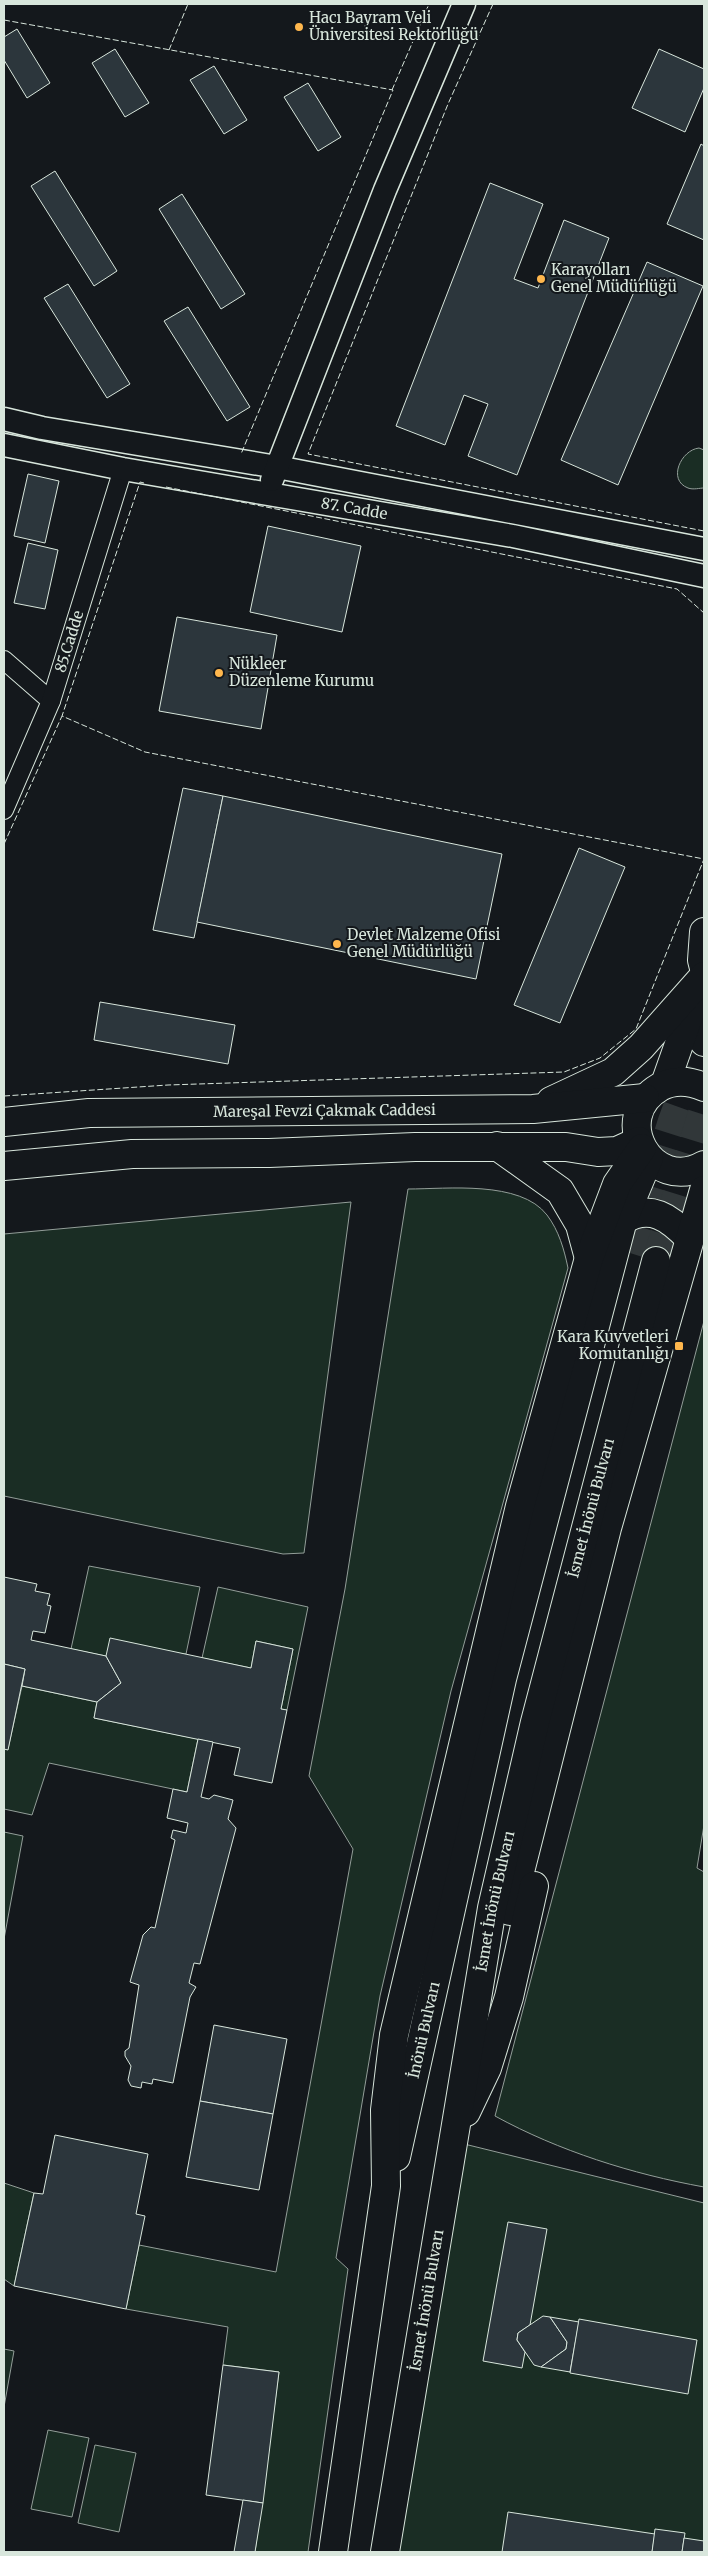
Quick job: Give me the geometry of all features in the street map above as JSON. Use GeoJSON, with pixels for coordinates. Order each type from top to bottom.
{"type":"FeatureCollection","features":[{"type":"Feature","properties":{"kind":"main road"},"geometry":{"type":"LineString","coordinates":[[704,932],[702,960],[704,968]]}},
{"type":"Feature","properties":{"kind":"main road"},"geometry":{"type":"LineString","coordinates":[[704,977],[655,1091],[637,1117],[637,1133],[644,1149],[659,1166],[672,1171],[685,1172],[704,1165]]}},
{"type":"Feature","properties":{"kind":"main road"},"geometry":{"type":"LineString","coordinates":[[533,1110],[613,1072],[641,1048],[704,977]]}},
{"type":"Feature","properties":{"kind":"main road"},"geometry":{"type":"LineString","coordinates":[[691,1008],[693,1027],[704,1042]]}},
{"type":"Feature","properties":{"kind":"main road"},"geometry":{"type":"LineString","coordinates":[[655,1091],[680,1081],[694,1083],[704,1088]]}},
{"type":"Feature","properties":{"kind":"main road","name":"Mareşal Fevzi Çakmak Caddesi"},"geometry":{"type":"LineString","coordinates":[[4,1122],[89,1113],[533,1110],[655,1091]]}},
{"type":"Feature","properties":{"kind":"main road"},"geometry":{"type":"LineString","coordinates":[[4,1166],[132,1154],[497,1146],[566,1147],[598,1152],[644,1149]]}},
{"type":"Feature","properties":{"kind":"main road"},"geometry":{"type":"LineString","coordinates":[[497,1146],[560,1191],[580,1224],[589,1258]]}},
{"type":"Feature","properties":{"kind":"main road"},"geometry":{"type":"LineString","coordinates":[[460,1874],[502,1679],[623,1220],[644,1149]]}},
{"type":"Feature","properties":{"kind":"main road"},"geometry":{"type":"LineString","coordinates":[[332,2552],[386,2186],[385,2110],[394,2035],[520,1506],[589,1258],[617,1184],[644,1149]]}},
{"type":"Feature","properties":{"kind":"main road"},"geometry":{"type":"LineString","coordinates":[[452,2140],[607,1528],[697,1247],[704,1190]]}},
{"type":"Feature","properties":{"kind":"main road"},"geometry":{"type":"LineString","coordinates":[[623,1220],[634,1213],[647,1212],[661,1216],[677,1225],[697,1247]]}},
{"type":"Feature","properties":{"kind":"main road","name":"İsmet İnönü Bulvarı"},"geometry":{"type":"LineString","coordinates":[[460,1874],[512,1700],[630,1253]]}},
{"type":"Feature","properties":{"kind":"main road","name":"İsmet İnönü Bulvarı"},"geometry":{"type":"LineString","coordinates":[[385,2552],[492,1908],[535,1722],[656,1261]]}},
{"type":"Feature","properties":{"kind":"main road","name":"İnönü Bulvarı"},"geometry":{"type":"LineString","coordinates":[[386,2186],[394,2166],[460,1874]]}},
{"type":"Feature","properties":{"kind":"street"},"geometry":{"type":"LineString","coordinates":[[267,493],[384,190],[464,4]]}},
{"type":"Feature","properties":{"kind":"street","name":"87. Cadde"},"geometry":{"type":"LineString","coordinates":[[4,419],[42,428],[277,467],[704,549]]}},
{"type":"Feature","properties":{"kind":"street","name":"87. Cadde"},"geometry":{"type":"LineString","coordinates":[[4,445],[123,469],[513,536],[704,576]]}},
{"type":"Feature","properties":{"kind":"street","name":"85.Cadde"},"geometry":{"type":"LineString","coordinates":[[4,810],[51,701],[123,469]]}},
{"type":"Feature","properties":{"kind":"street"},"geometry":{"type":"LineString","coordinates":[[640,564],[681,580],[704,593]]}},
{"type":"Feature","properties":{"kind":"street"},"geometry":{"type":"LineString","coordinates":[[4,660],[51,701]]}},
{"type":"Feature","properties":{"kind":"green space"},"geometry":{"type":"Polygon","coordinates":[[[699,448],[704,450],[704,488],[690,489],[678,479],[679,466],[687,454],[699,448]]]}},
{"type":"Feature","properties":{"kind":"green space"},"geometry":{"type":"Polygon","coordinates":[[[408,1189],[482,1189],[501,1191],[519,1196],[535,1204],[547,1215],[555,1227],[568,1268],[451,1691],[380,1996],[336,2258],[348,2269],[308,2552],[255,2552],[279,2372],[223,2365],[228,2327],[126,2309],[139,2245],[276,2272],[353,1849],[309,1776],[345,1589],[408,1189]]]}},
{"type":"Feature","properties":{"kind":"green space"},"geometry":{"type":"Polygon","coordinates":[[[351,1202],[304,1553],[283,1554],[4,1496],[4,1234],[351,1202]]]}},
{"type":"Feature","properties":{"kind":"green space"},"geometry":{"type":"Polygon","coordinates":[[[704,1321],[704,1825],[697,1868],[704,1872],[704,2187],[677,2182],[596,2160],[519,2129],[495,2116],[704,1321]]]}},
{"type":"Feature","properties":{"kind":"green space"},"geometry":{"type":"Polygon","coordinates":[[[89,1566],[200,1587],[186,1654],[106,1656],[71,1649],[89,1566]]]}},
{"type":"Feature","properties":{"kind":"green space"},"geometry":{"type":"Polygon","coordinates":[[[218,1587],[308,1607],[287,1710],[281,1709],[293,1649],[256,1641],[251,1668],[202,1658],[218,1587]]]}},
{"type":"Feature","properties":{"kind":"green space"},"geometry":{"type":"Polygon","coordinates":[[[22,1686],[97,1702],[94,1718],[198,1739],[187,1792],[49,1763],[32,1815],[4,1809],[4,1749],[8,1749],[22,1686]]]}},
{"type":"Feature","properties":{"kind":"green space"},"geometry":{"type":"Polygon","coordinates":[[[4,1832],[23,1836],[4,1939],[4,1832]]]}},
{"type":"Feature","properties":{"kind":"green space"},"geometry":{"type":"Polygon","coordinates":[[[452,2141],[704,2203],[704,2552],[385,2552],[452,2141]]]}},
{"type":"Feature","properties":{"kind":"green space"},"geometry":{"type":"Polygon","coordinates":[[[4,2183],[34,2193],[14,2286],[4,2279],[4,2183]]]}},
{"type":"Feature","properties":{"kind":"green space"},"geometry":{"type":"Polygon","coordinates":[[[4,2349],[14,2351],[4,2407],[4,2349]]]}},
{"type":"Feature","properties":{"kind":"green space"},"geometry":{"type":"Polygon","coordinates":[[[48,2430],[89,2438],[72,2517],[31,2509],[48,2430]]]}},
{"type":"Feature","properties":{"kind":"green space"},"geometry":{"type":"Polygon","coordinates":[[[95,2445],[136,2453],[119,2532],[78,2523],[95,2445]]]}},
{"type":"Feature","properties":{"kind":"building"},"geometry":{"type":"Polygon","coordinates":[[[17,29],[50,83],[27,98],[4,60],[4,37],[17,29]]]}},
{"type":"Feature","properties":{"kind":"building"},"geometry":{"type":"Polygon","coordinates":[[[115,49],[149,103],[125,117],[92,63],[115,49]]]}},
{"type":"Feature","properties":{"kind":"building"},"geometry":{"type":"Polygon","coordinates":[[[659,49],[704,69],[704,88],[685,132],[632,108],[659,49]]]}},
{"type":"Feature","properties":{"kind":"building"},"geometry":{"type":"Polygon","coordinates":[[[214,66],[247,120],[224,134],[190,80],[214,66]]]}},
{"type":"Feature","properties":{"kind":"building"},"geometry":{"type":"Polygon","coordinates":[[[308,83],[341,137],[318,151],[284,97],[308,83]]]}},
{"type":"Feature","properties":{"kind":"building"},"geometry":{"type":"Polygon","coordinates":[[[701,144],[704,146],[704,240],[667,224],[701,144]]]}},
{"type":"Feature","properties":{"kind":"building"},"geometry":{"type":"Polygon","coordinates":[[[55,171],[117,271],[94,286],[31,186],[55,171]]]}},
{"type":"Feature","properties":{"kind":"building"},"geometry":{"type":"Polygon","coordinates":[[[490,183],[543,204],[514,279],[538,288],[564,220],[609,238],[517,475],[468,456],[488,404],[464,395],[445,445],[396,426],[490,183]]]}},
{"type":"Feature","properties":{"kind":"building"},"geometry":{"type":"Polygon","coordinates":[[[182,194],[245,294],[221,309],[159,209],[182,194]]]}},
{"type":"Feature","properties":{"kind":"building"},"geometry":{"type":"Polygon","coordinates":[[[647,262],[703,286],[618,485],[561,460],[647,262]]]}},
{"type":"Feature","properties":{"kind":"building"},"geometry":{"type":"Polygon","coordinates":[[[68,284],[130,384],[107,398],[44,298],[68,284]]]}},
{"type":"Feature","properties":{"kind":"building"},"geometry":{"type":"Polygon","coordinates":[[[188,307],[250,407],[227,421],[164,321],[188,307]]]}},
{"type":"Feature","properties":{"kind":"building"},"geometry":{"type":"Polygon","coordinates":[[[28,474],[59,481],[45,543],[14,536],[28,474]]]}},
{"type":"Feature","properties":{"kind":"building"},"geometry":{"type":"Polygon","coordinates":[[[268,526],[361,546],[342,632],[250,612],[268,526]]]}},
{"type":"Feature","properties":{"kind":"building"},"geometry":{"type":"Polygon","coordinates":[[[28,543],[58,550],[45,609],[14,603],[28,543]]]}},
{"type":"Feature","properties":{"kind":"building","name":"Nükleer Düzenleme Kurumu"},"geometry":{"type":"Polygon","coordinates":[[[177,617],[277,635],[261,729],[159,711],[177,617]]]}},
{"type":"Feature","properties":{"kind":"building"},"geometry":{"type":"Polygon","coordinates":[[[183,788],[223,796],[194,938],[153,930],[183,788]]]}},
{"type":"Feature","properties":{"kind":"building"},"geometry":{"type":"Polygon","coordinates":[[[223,796],[502,854],[476,979],[197,922],[223,796]]]}},
{"type":"Feature","properties":{"kind":"building"},"geometry":{"type":"Polygon","coordinates":[[[579,848],[625,867],[560,1023],[514,1005],[579,848]]]}},
{"type":"Feature","properties":{"kind":"building"},"geometry":{"type":"Polygon","coordinates":[[[100,1002],[235,1025],[228,1064],[94,1040],[100,1002]]]}},
{"type":"Feature","properties":{"kind":"building"},"geometry":{"type":"Polygon","coordinates":[[[4,1577],[37,1584],[35,1591],[50,1594],[47,1605],[51,1606],[45,1633],[33,1631],[31,1640],[106,1656],[121,1683],[97,1702],[22,1686],[25,1669],[4,1664],[4,1577]]]}},
{"type":"Feature","properties":{"kind":"building"},"geometry":{"type":"Polygon","coordinates":[[[110,1638],[251,1668],[256,1641],[293,1649],[281,1709],[287,1710],[272,1783],[234,1775],[240,1748],[94,1718],[97,1702],[121,1683],[106,1656],[110,1638]]]}},
{"type":"Feature","properties":{"kind":"building"},"geometry":{"type":"Polygon","coordinates":[[[4,1664],[25,1669],[8,1750],[4,1749],[4,1664]]]}},
{"type":"Feature","properties":{"kind":"building"},"geometry":{"type":"Polygon","coordinates":[[[198,1739],[213,1742],[201,1797],[209,1799],[214,1795],[233,1800],[228,1819],[236,1828],[200,1964],[194,1963],[189,1983],[196,1987],[190,1997],[173,2083],[153,2079],[152,2084],[142,2082],[141,2088],[131,2086],[128,2080],[131,2066],[125,2056],[125,2051],[129,2048],[139,1985],[130,1982],[143,1935],[151,1927],[155,1928],[175,1840],[171,1838],[173,1830],[186,1833],[188,1823],[167,1818],[173,1789],[187,1792],[198,1739]]]}},
{"type":"Feature","properties":{"kind":"building"},"geometry":{"type":"Polygon","coordinates":[[[214,2025],[287,2039],[273,2114],[200,2101],[214,2025]]]}},
{"type":"Feature","properties":{"kind":"building"},"geometry":{"type":"Polygon","coordinates":[[[200,2101],[273,2114],[259,2190],[186,2177],[200,2101]]]}},
{"type":"Feature","properties":{"kind":"building"},"geometry":{"type":"Polygon","coordinates":[[[55,2135],[148,2154],[136,2214],[145,2216],[126,2309],[14,2286],[34,2193],[43,2194],[55,2135]]]}},
{"type":"Feature","properties":{"kind":"building"},"geometry":{"type":"Polygon","coordinates":[[[508,2222],[547,2229],[530,2325],[518,2333],[517,2340],[525,2352],[522,2368],[483,2361],[508,2222]]]}},
{"type":"Feature","properties":{"kind":"building"},"geometry":{"type":"Polygon","coordinates":[[[543,2316],[550,2317],[567,2342],[566,2349],[541,2367],[534,2365],[517,2340],[518,2333],[543,2316]]]}},
{"type":"Feature","properties":{"kind":"building"},"geometry":{"type":"Polygon","coordinates":[[[550,2317],[579,2322],[570,2372],[541,2367],[566,2349],[567,2342],[550,2317]]]}},
{"type":"Feature","properties":{"kind":"building"},"geometry":{"type":"Polygon","coordinates":[[[579,2319],[697,2340],[688,2394],[570,2373],[579,2319]]]}},
{"type":"Feature","properties":{"kind":"building"},"geometry":{"type":"Polygon","coordinates":[[[223,2365],[279,2372],[263,2503],[206,2495],[223,2365]]]}},
{"type":"Feature","properties":{"kind":"building"},"geometry":{"type":"Polygon","coordinates":[[[243,2500],[263,2503],[255,2552],[234,2552],[243,2500]]]}},
{"type":"Feature","properties":{"kind":"building"},"geometry":{"type":"Polygon","coordinates":[[[508,2512],[655,2534],[652,2552],[502,2552],[508,2512]]]}},
{"type":"Feature","properties":{"kind":"building"},"geometry":{"type":"Polygon","coordinates":[[[655,2529],[685,2533],[682,2552],[652,2552],[655,2529]]]}},
{"type":"Feature","properties":{"kind":"building"},"geometry":{"type":"Polygon","coordinates":[[[684,2538],[704,2541],[704,2552],[682,2552],[684,2538]]]}},
{"type":"Feature","properties":{"kind":"tunnel"},"geometry":{"type":"LineString","coordinates":[[630,1253],[672,1121],[704,1033]]}},
{"type":"Feature","properties":{"kind":"tunnel"},"geometry":{"type":"LineString","coordinates":[[656,1261],[704,1107]]}},
{"type":"Feature","properties":{"kind":"fence"},"geometry":{"type":"LineString","coordinates":[[169,50],[188,4]]}},
{"type":"Feature","properties":{"kind":"fence"},"geometry":{"type":"LineString","coordinates":[[392,90],[429,4]]}},
{"type":"Feature","properties":{"kind":"fence"},"geometry":{"type":"LineString","coordinates":[[493,4],[448,104],[308,454],[704,531]]}},
{"type":"Feature","properties":{"kind":"fence"},"geometry":{"type":"LineString","coordinates":[[4,20],[393,90],[241,454]]}},
{"type":"Feature","properties":{"kind":"fence"},"geometry":{"type":"LineString","coordinates":[[144,483],[140,482],[62,716],[145,752],[704,859]]}},
{"type":"Feature","properties":{"kind":"fence"},"geometry":{"type":"LineString","coordinates":[[166,487],[677,589],[704,613]]}},
{"type":"Feature","properties":{"kind":"fence"},"geometry":{"type":"LineString","coordinates":[[4,844],[62,716]]}},
{"type":"Feature","properties":{"kind":"fence"},"geometry":{"type":"LineString","coordinates":[[4,1096],[168,1085],[564,1072],[600,1058],[636,1029],[704,859]]}},
{"type":"Feature","properties":{"kind":"place","name":"Hacı Bayram Veli Üniversitesi Rektörlüğü"},"geometry":{"type":"Point","coordinates":[299,27]}},
{"type":"Feature","properties":{"kind":"place","name":"Karayolları Genel Müdürlüğü"},"geometry":{"type":"Point","coordinates":[541,279]}},
{"type":"Feature","properties":{"kind":"place","name":"Nükleer Düzenleme Kurumu"},"geometry":{"type":"Point","coordinates":[219,673]}},
{"type":"Feature","properties":{"kind":"place","name":"Devlet Malzeme Ofisi Genel Müdürlüğü"},"geometry":{"type":"Point","coordinates":[337,944]}},
{"type":"Feature","properties":{"kind":"place","name":"Kara Kuvvetleri Komutanlığı"},"geometry":{"type":"Point","coordinates":[679,1346]}}]}
